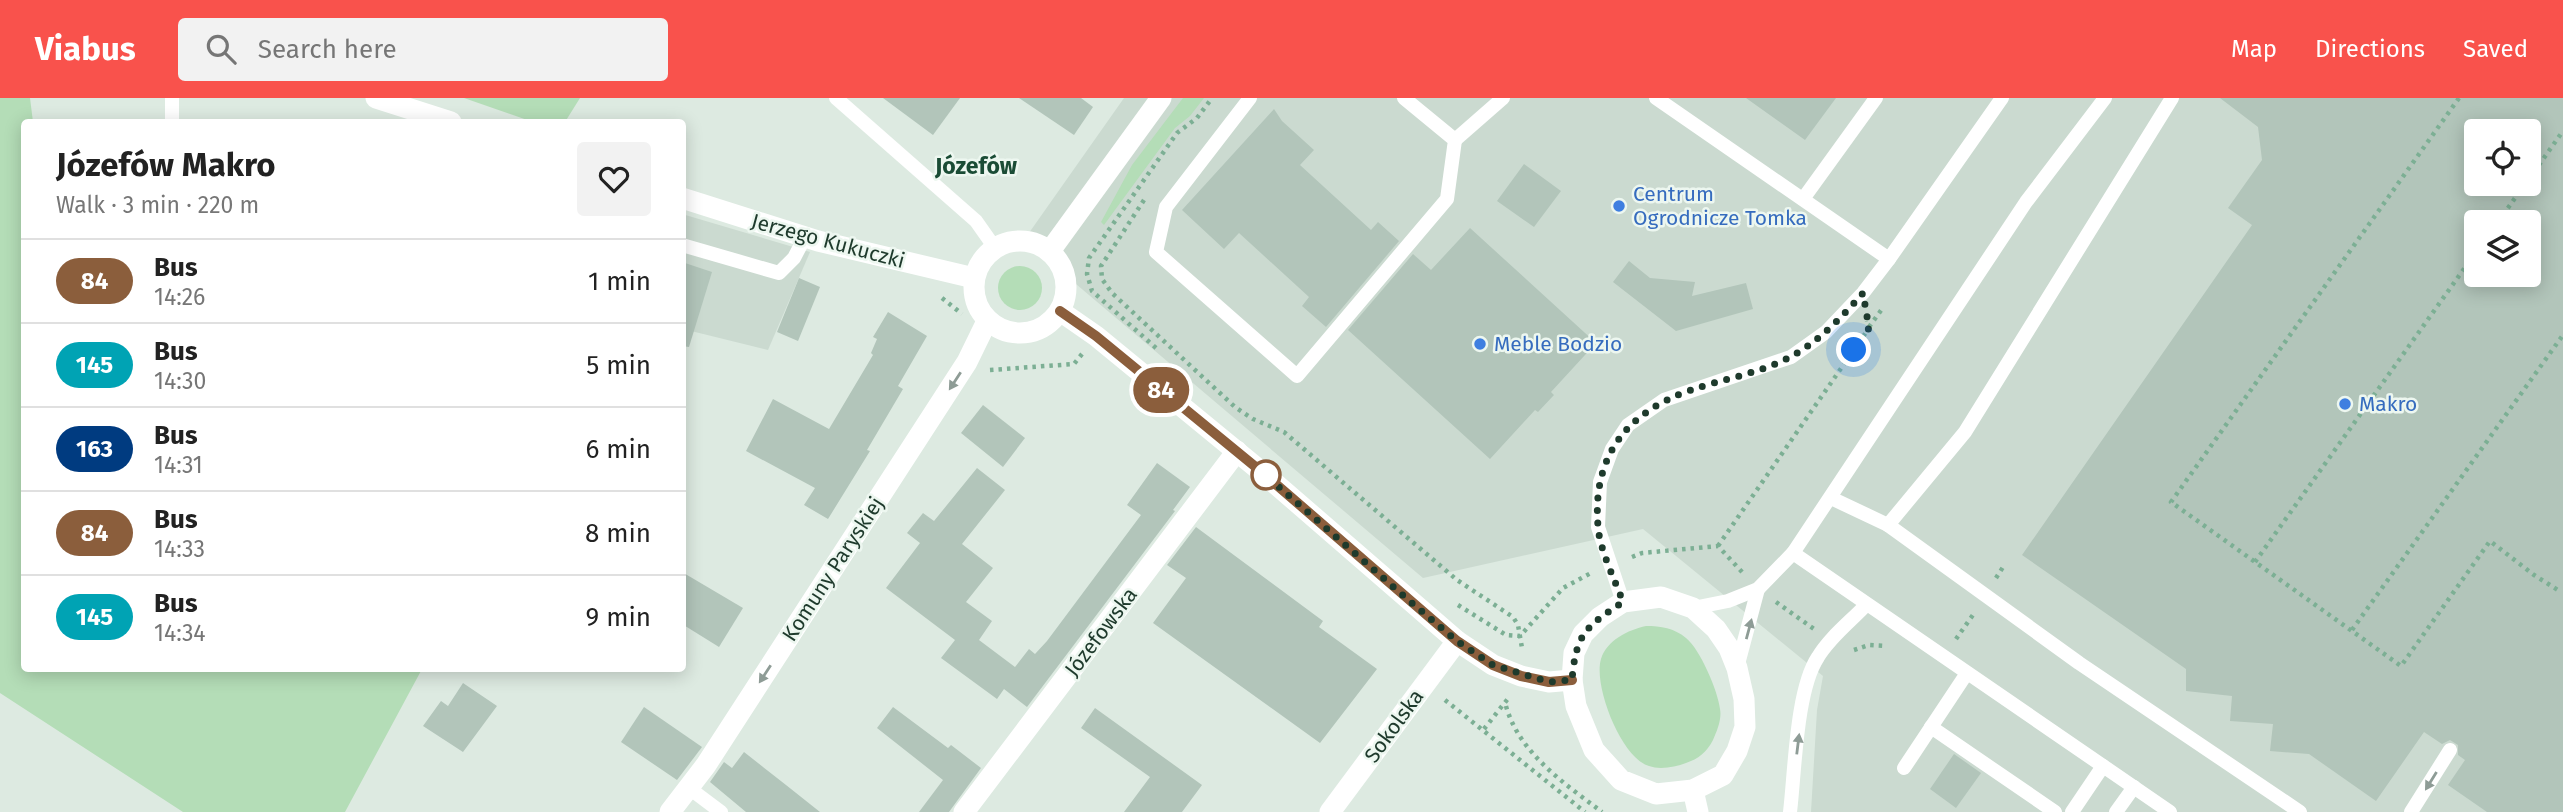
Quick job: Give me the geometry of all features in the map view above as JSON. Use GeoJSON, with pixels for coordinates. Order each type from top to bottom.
{"type":"FeatureCollection","features":[{"type":"Feature","properties":{"kind":"street"},"geometry":{"type":"LineString","coordinates":[[376,98],[442,119]]}},
{"type":"Feature","properties":{"kind":"street"},"geometry":{"type":"LineString","coordinates":[[1050,251],[1161,98]]}},
{"type":"Feature","properties":{"kind":"street","name":"Jerzego Kukuczki"},"geometry":{"type":"LineString","coordinates":[[686,199],[805,237],[974,278]]}},
{"type":"Feature","properties":{"kind":"street"},"geometry":{"type":"LineString","coordinates":[[1023,240],[1037,243],[1050,251],[1059,261],[1067,286],[1060,311],[1045,326],[1025,333],[1011,333],[987,321],[975,300],[974,278],[985,256],[995,247],[1023,240]]}},
{"type":"Feature","properties":{"kind":"street"},"geometry":{"type":"LineString","coordinates":[[1060,311],[1096,336],[1237,451],[1457,641],[1493,665],[1521,676],[1549,682],[1572,680]]}},
{"type":"Feature","properties":{"kind":"street","name":"Komuny Paryskiej"},"geometry":{"type":"LineString","coordinates":[[670,812],[706,765],[967,362],[987,321]]}},
{"type":"Feature","properties":{"kind":"street","name":"Józefowska"},"geometry":{"type":"LineString","coordinates":[[964,812],[1237,451]]}},
{"type":"Feature","properties":{"kind":"street"},"geometry":{"type":"LineString","coordinates":[[1661,597],[1693,608],[1716,629],[1737,668],[1744,699],[1745,727],[1737,751],[1723,775],[1693,790],[1656,794],[1621,780],[1594,750],[1576,706],[1572,680],[1574,653],[1583,634],[1623,602],[1661,597]]}},
{"type":"Feature","properties":{"kind":"street","name":"Sokolska"},"geometry":{"type":"LineString","coordinates":[[1331,812],[1457,641]]}},
{"type":"Feature","properties":{"kind":"street"},"geometry":{"type":"LineString","coordinates":[[1693,790],[1698,812]]}},
{"type":"Feature","properties":{"kind":"lane"},"geometry":{"type":"LineString","coordinates":[[172,98],[172,119]]}},
{"type":"Feature","properties":{"kind":"lane"},"geometry":{"type":"LineString","coordinates":[[836,98],[976,221],[995,247]]}},
{"type":"Feature","properties":{"kind":"lane"},"geometry":{"type":"LineString","coordinates":[[1250,98],[1166,207],[1156,252],[1297,376],[1447,199],[1455,140],[1503,98]]}},
{"type":"Feature","properties":{"kind":"lane"},"geometry":{"type":"LineString","coordinates":[[1404,98],[1455,140]]}},
{"type":"Feature","properties":{"kind":"lane"},"geometry":{"type":"LineString","coordinates":[[1656,98],[1889,259]]}},
{"type":"Feature","properties":{"kind":"lane"},"geometry":{"type":"LineString","coordinates":[[1802,199],[1876,98]]}},
{"type":"Feature","properties":{"kind":"lane"},"geometry":{"type":"LineString","coordinates":[[1623,602],[1598,527],[1601,482],[1612,449],[1628,425],[1664,400],[1791,357],[1826,332],[1863,293],[1889,259],[2002,98]]}},
{"type":"Feature","properties":{"kind":"lane"},"geometry":{"type":"LineString","coordinates":[[1693,608],[1728,601],[1758,589],[1793,553],[2026,202],[2105,98]]}},
{"type":"Feature","properties":{"kind":"lane"},"geometry":{"type":"LineString","coordinates":[[1888,525],[1965,432],[2172,98]]}},
{"type":"Feature","properties":{"kind":"lane"},"geometry":{"type":"LineString","coordinates":[[686,246],[779,273],[794,258],[805,237]]}},
{"type":"Feature","properties":{"kind":"lane"},"geometry":{"type":"LineString","coordinates":[[1831,498],[1888,525],[2080,663],[2300,812]]}},
{"type":"Feature","properties":{"kind":"lane"},"geometry":{"type":"LineString","coordinates":[[1793,553],[2170,812]]}},
{"type":"Feature","properties":{"kind":"lane"},"geometry":{"type":"LineString","coordinates":[[1737,668],[1758,589]]}},
{"type":"Feature","properties":{"kind":"lane"},"geometry":{"type":"LineString","coordinates":[[1790,812],[1803,704],[1810,671],[1832,640],[1866,605]]}},
{"type":"Feature","properties":{"kind":"lane"},"geometry":{"type":"LineString","coordinates":[[1904,768],[1967,673]]}},
{"type":"Feature","properties":{"kind":"lane"},"geometry":{"type":"LineString","coordinates":[[1931,727],[2055,812]]}},
{"type":"Feature","properties":{"kind":"lane"},"geometry":{"type":"LineString","coordinates":[[2411,812],[2450,750]]}},
{"type":"Feature","properties":{"kind":"lane"},"geometry":{"type":"LineString","coordinates":[[2072,812],[2103,766]]}},
{"type":"Feature","properties":{"kind":"lane"},"geometry":{"type":"LineString","coordinates":[[2116,812],[2134,787]]}},
{"type":"Feature","properties":{"kind":"lane"},"geometry":{"type":"LineString","coordinates":[[689,788],[721,812]]}},
{"type":"Feature","properties":{"kind":"path"},"geometry":{"type":"LineString","coordinates":[[1096,230],[1104,235],[1177,133],[1197,118],[1212,98]]}},
{"type":"Feature","properties":{"kind":"path"},"geometry":{"type":"LineString","coordinates":[[2459,98],[2171,502],[2402,666],[2490,541],[2561,592]]}},
{"type":"Feature","properties":{"kind":"path"},"geometry":{"type":"LineString","coordinates":[[1195,129],[1197,118]]}},
{"type":"Feature","properties":{"kind":"path"},"geometry":{"type":"LineString","coordinates":[[2541,161],[2563,131]]}},
{"type":"Feature","properties":{"kind":"path"},"geometry":{"type":"LineString","coordinates":[[1149,193],[1101,266],[1102,279],[1111,293],[1235,407],[1253,419],[1284,432],[1457,580],[1513,617],[1520,636]]}},
{"type":"Feature","properties":{"kind":"path"},"geometry":{"type":"LineString","coordinates":[[2255,562],[2464,269]]}},
{"type":"Feature","properties":{"kind":"path"},"geometry":{"type":"LineString","coordinates":[[941,270],[936,294],[965,318]]}},
{"type":"Feature","properties":{"kind":"path"},"geometry":{"type":"LineString","coordinates":[[1718,546],[1869,328],[1863,293]]}},
{"type":"Feature","properties":{"kind":"path"},"geometry":{"type":"LineString","coordinates":[[967,362],[982,371],[1074,364],[1117,314]]}},
{"type":"Feature","properties":{"kind":"path"},"geometry":{"type":"LineString","coordinates":[[2352,631],[2563,335]]}},
{"type":"Feature","properties":{"kind":"path"},"geometry":{"type":"LineString","coordinates":[[1435,703],[1442,698],[1485,729],[1585,812]]}},
{"type":"Feature","properties":{"kind":"path"},"geometry":{"type":"LineString","coordinates":[[1485,729],[1505,706],[1516,733],[1540,760],[1602,812]]}},
{"type":"Feature","properties":{"kind":"shaded area"},"geometry":{"type":"Polygon","coordinates":[[[1124,98],[2563,98],[2563,812],[1811,812],[1817,710],[1823,676],[1643,529],[1423,578],[1024,240],[1124,98]]]}},
{"type":"Feature","properties":{"kind":"shaded area"},"geometry":{"type":"Polygon","coordinates":[[[686,215],[810,252],[768,350],[686,330],[686,215]]]}},
{"type":"Feature","properties":{"kind":"green space"},"geometry":{"type":"Polygon","coordinates":[[[0,98],[30,98],[33,119],[21,119],[21,672],[420,672],[345,812],[183,812],[0,693],[0,98]]]}},
{"type":"Feature","properties":{"kind":"green space"},"geometry":{"type":"Polygon","coordinates":[[[464,98],[580,98],[567,119],[524,119],[464,98]]]}},
{"type":"Feature","properties":{"kind":"green space"},"geometry":{"type":"Polygon","coordinates":[[[1183,98],[1204,98],[1190,116],[1175,128],[1104,225],[1101,222],[1132,165],[1183,98]]]}},
{"type":"Feature","properties":{"kind":"green space"},"geometry":{"type":"Polygon","coordinates":[[[1020,266],[1036,272],[1042,288],[1036,304],[1020,310],[1004,304],[998,288],[1004,272],[1020,266]]]}},
{"type":"Feature","properties":{"kind":"green space"},"geometry":{"type":"Polygon","coordinates":[[[1646,626],[1672,630],[1691,643],[1708,671],[1720,709],[1719,725],[1708,748],[1694,759],[1672,767],[1649,766],[1629,750],[1612,719],[1601,686],[1601,659],[1608,646],[1625,633],[1646,626]]]}},
{"type":"Feature","properties":{"kind":"building"},"geometry":{"type":"Polygon","coordinates":[[[883,98],[960,98],[933,135],[883,98]]]}},
{"type":"Feature","properties":{"kind":"building"},"geometry":{"type":"Polygon","coordinates":[[[1019,98],[1081,98],[1093,107],[1074,135],[1019,98]]]}},
{"type":"Feature","properties":{"kind":"building"},"geometry":{"type":"Polygon","coordinates":[[[1746,98],[1836,98],[1805,140],[1746,98]]]}},
{"type":"Feature","properties":{"kind":"building","name":"Makro"},"geometry":{"type":"Polygon","coordinates":[[[2220,98],[2563,98],[2563,812],[2487,812],[2448,785],[2465,760],[2458,755],[2458,745],[2450,740],[2442,744],[2424,732],[2376,801],[2309,754],[2270,751],[2273,724],[2230,721],[2232,696],[2186,691],[2186,669],[2022,555],[2252,225],[2228,208],[2262,160],[2258,127],[2220,98]]]}},
{"type":"Feature","properties":{"kind":"building"},"geometry":{"type":"Polygon","coordinates":[[[1274,109],[1282,121],[1314,150],[1300,165],[1371,230],[1378,222],[1399,241],[1326,327],[1302,306],[1309,297],[1239,233],[1224,249],[1182,210],[1274,109]]]}},
{"type":"Feature","properties":{"kind":"building"},"geometry":{"type":"Polygon","coordinates":[[[1524,164],[1561,191],[1534,227],[1497,201],[1524,164]]]}},
{"type":"Feature","properties":{"kind":"building","name":"Meble Bodzio"},"geometry":{"type":"Polygon","coordinates":[[[1470,228],[1596,343],[1551,392],[1554,395],[1538,412],[1535,410],[1490,459],[1348,330],[1413,254],[1431,270],[1470,228]]]}},
{"type":"Feature","properties":{"kind":"building"},"geometry":{"type":"Polygon","coordinates":[[[1629,261],[1650,278],[1695,282],[1692,296],[1746,283],[1753,309],[1676,331],[1613,282],[1629,261]]]}},
{"type":"Feature","properties":{"kind":"building"},"geometry":{"type":"Polygon","coordinates":[[[686,263],[712,272],[689,347],[686,347],[686,263]]]}},
{"type":"Feature","properties":{"kind":"building"},"geometry":{"type":"Polygon","coordinates":[[[799,278],[820,287],[798,341],[777,332],[799,278]]]}},
{"type":"Feature","properties":{"kind":"building"},"geometry":{"type":"Polygon","coordinates":[[[888,312],[927,336],[898,386],[903,389],[867,450],[870,451],[828,519],[804,505],[815,488],[746,451],[773,399],[829,429],[873,355],[871,353],[877,339],[873,337],[888,312]]]}},
{"type":"Feature","properties":{"kind":"building"},"geometry":{"type":"Polygon","coordinates":[[[983,405],[1025,438],[1003,467],[961,433],[983,405]]]}},
{"type":"Feature","properties":{"kind":"building"},"geometry":{"type":"Polygon","coordinates":[[[1157,463],[1190,487],[1173,510],[1175,511],[1027,707],[1004,689],[997,699],[941,658],[955,640],[886,588],[920,543],[907,533],[923,513],[934,521],[977,468],[1005,490],[962,544],[993,568],[966,602],[992,621],[979,640],[1015,667],[1029,649],[1035,654],[1047,641],[1141,515],[1127,505],[1157,463]]]}},
{"type":"Feature","properties":{"kind":"building"},"geometry":{"type":"Polygon","coordinates":[[[1196,527],[1323,621],[1319,627],[1377,669],[1320,743],[1153,623],[1186,578],[1167,565],[1196,527]]]}},
{"type":"Feature","properties":{"kind":"building"},"geometry":{"type":"Polygon","coordinates":[[[686,574],[743,608],[719,647],[686,626],[686,574]]]}},
{"type":"Feature","properties":{"kind":"building"},"geometry":{"type":"Polygon","coordinates":[[[463,683],[497,706],[463,752],[423,726],[441,701],[448,706],[463,683]]]}},
{"type":"Feature","properties":{"kind":"building"},"geometry":{"type":"Polygon","coordinates":[[[644,707],[702,747],[677,780],[621,742],[644,707]]]}},
{"type":"Feature","properties":{"kind":"building"},"geometry":{"type":"Polygon","coordinates":[[[893,707],[948,748],[951,745],[981,768],[949,812],[919,812],[943,780],[877,728],[893,707]]]}},
{"type":"Feature","properties":{"kind":"building"},"geometry":{"type":"Polygon","coordinates":[[[1095,708],[1202,785],[1182,812],[1124,812],[1150,777],[1081,728],[1095,708]]]}},
{"type":"Feature","properties":{"kind":"building"},"geometry":{"type":"Polygon","coordinates":[[[744,752],[820,812],[746,812],[710,782],[724,762],[732,768],[744,752]]]}},
{"type":"Feature","properties":{"kind":"building"},"geometry":{"type":"Polygon","coordinates":[[[1954,754],[1981,773],[1956,808],[1930,789],[1954,754]]]}},
{"type":"Feature","properties":{"kind":"bus line","name":"84"},"geometry":{"type":"LineString","coordinates":[[1060,311],[1096,336],[1263,473],[1457,641],[1493,665],[1521,676],[1549,682],[1572,680]]}},
{"type":"Feature","properties":{"kind":"place","name":"Centrum Ogrodnicze Tomka"},"geometry":{"type":"Point","coordinates":[1619,206]}},
{"type":"Feature","properties":{"kind":"place","name":"Meble Bodzio"},"geometry":{"type":"Point","coordinates":[1480,344]}},
{"type":"Feature","properties":{"kind":"place","name":"Makro"},"geometry":{"type":"Point","coordinates":[2345,404]}},
{"type":"Feature","properties":{"kind":"district","name":"Józefów"},"geometry":{"type":"Point","coordinates":[976,166]}},
{"type":"Feature","properties":{"kind":"route"},"geometry":{"type":"LineString","coordinates":[[1266,475],[1263,473],[1457,641],[1493,665],[1521,676],[1549,682],[1572,680],[1574,653],[1583,634],[1623,602],[1598,527],[1601,482],[1612,449],[1628,425],[1664,400],[1791,357],[1826,332],[1863,293],[1869,328],[1854,350]]}}]}
